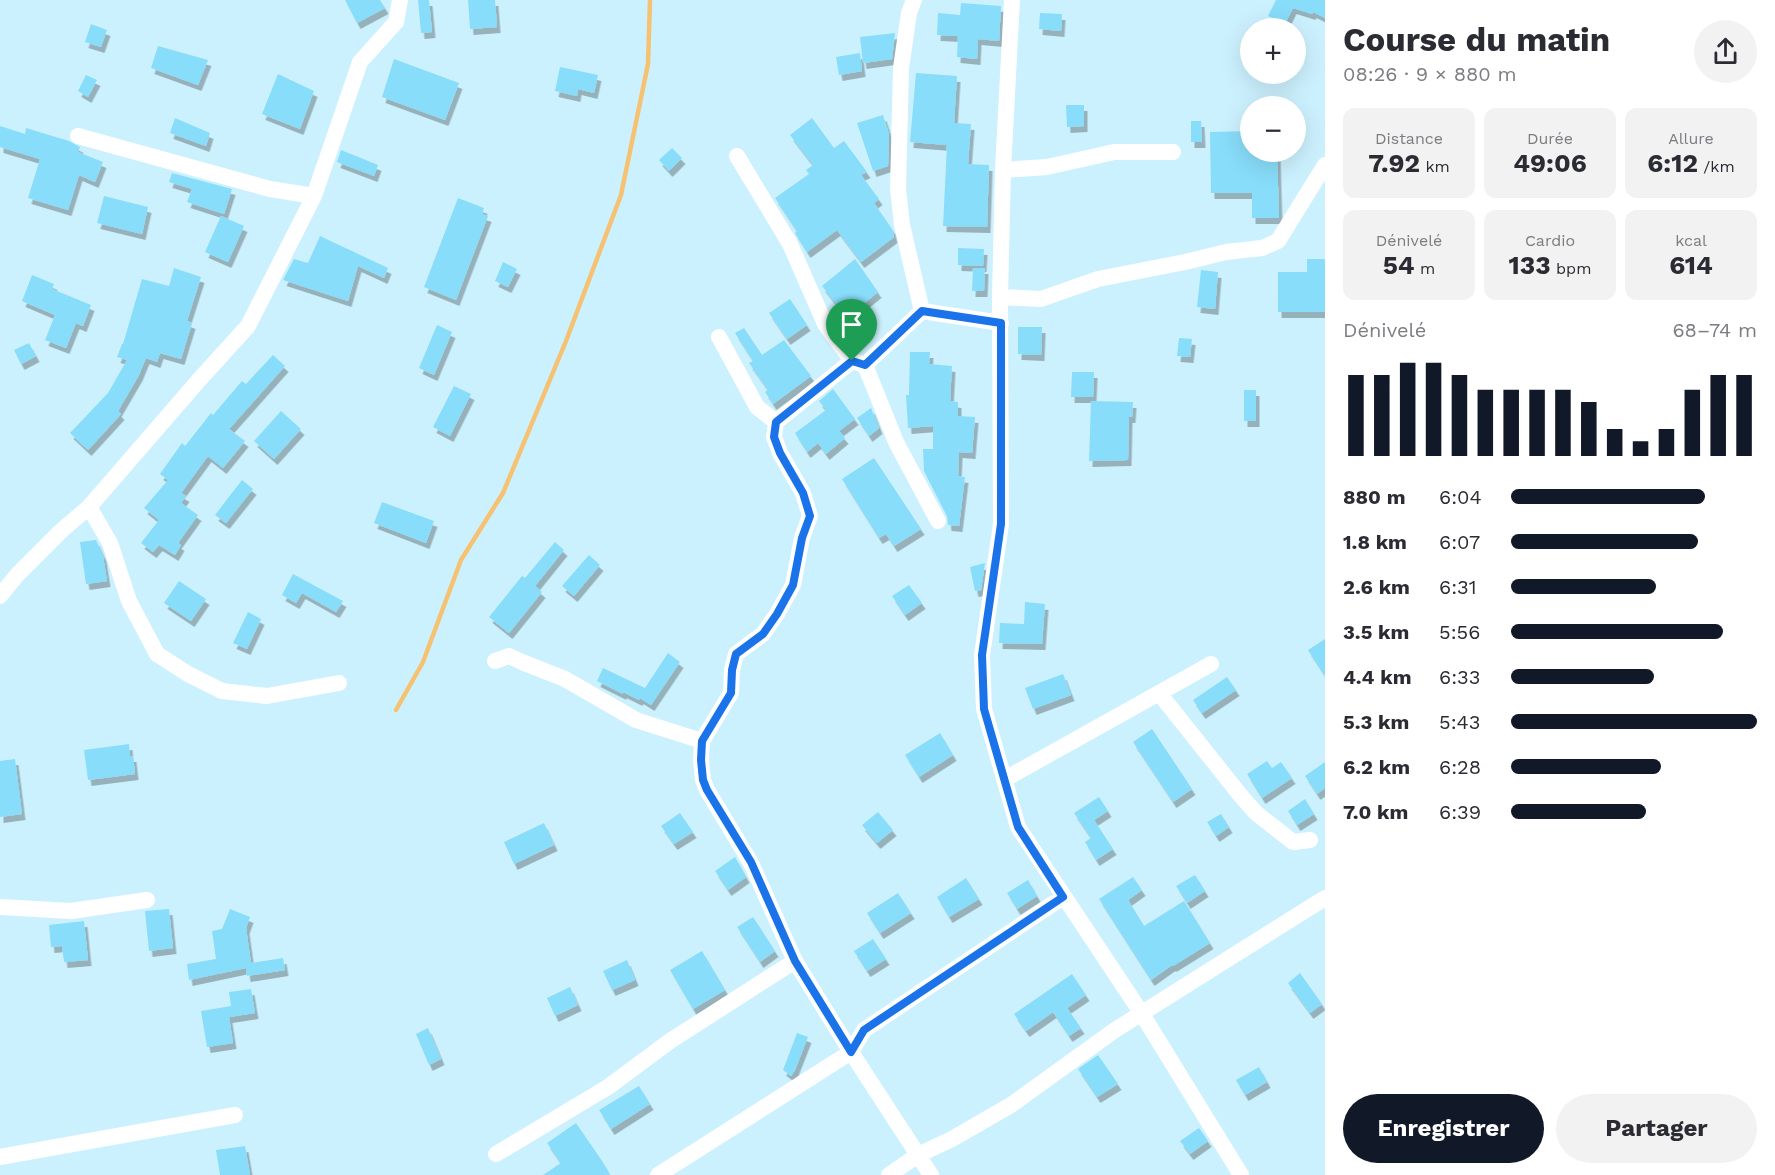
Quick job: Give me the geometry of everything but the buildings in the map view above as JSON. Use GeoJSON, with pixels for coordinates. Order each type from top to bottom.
{"type":"FeatureCollection","features":[{"type":"Feature","properties":{"kind":"street"},"geometry":{"type":"LineString","coordinates":[[0,596],[17,574],[54,537],[89,507],[248,326],[314,196],[360,62],[396,22],[400,0]]}},
{"type":"Feature","properties":{"kind":"street"},"geometry":{"type":"LineString","coordinates":[[914,0],[909,13],[901,68],[898,189],[902,225],[922,311]]}},
{"type":"Feature","properties":{"kind":"street"},"geometry":{"type":"LineString","coordinates":[[1012,0],[1000,297],[1001,524],[982,655],[984,709],[1018,827],[1142,1014],[1241,1175]]}},
{"type":"Feature","properties":{"kind":"street"},"geometry":{"type":"LineString","coordinates":[[78,136],[270,189],[314,196]]}},
{"type":"Feature","properties":{"kind":"street"},"geometry":{"type":"LineString","coordinates":[[1004,170],[1047,167],[1114,152],[1173,153]]}},
{"type":"Feature","properties":{"kind":"street"},"geometry":{"type":"LineString","coordinates":[[737,156],[790,244],[825,324],[859,363],[896,442],[938,521]]}},
{"type":"Feature","properties":{"kind":"street"},"geometry":{"type":"LineString","coordinates":[[1000,297],[1041,299],[1098,279],[1226,252],[1262,248],[1278,242],[1325,165]]}},
{"type":"Feature","properties":{"kind":"street"},"geometry":{"type":"LineString","coordinates":[[931,1175],[795,961],[751,862],[707,790],[703,780],[702,741],[731,693],[732,670],[736,654],[763,634],[793,585],[802,538],[810,516],[803,493],[780,453],[774,437],[776,422],[859,363],[922,311],[1001,323]]}},
{"type":"Feature","properties":{"kind":"street"},"geometry":{"type":"LineString","coordinates":[[719,337],[757,406],[776,422]]}},
{"type":"Feature","properties":{"kind":"street"},"geometry":{"type":"LineString","coordinates":[[89,507],[110,543],[129,601],[157,654],[222,691],[267,696],[339,683]]}},
{"type":"Feature","properties":{"kind":"street"},"geometry":{"type":"LineString","coordinates":[[495,661],[509,657],[522,662],[565,679],[636,720],[702,741]]}},
{"type":"Feature","properties":{"kind":"street"},"geometry":{"type":"LineString","coordinates":[[1005,779],[1211,664]]}},
{"type":"Feature","properties":{"kind":"street"},"geometry":{"type":"LineString","coordinates":[[1159,693],[1256,813],[1293,842],[1310,840]]}},
{"type":"Feature","properties":{"kind":"street"},"geometry":{"type":"LineString","coordinates":[[658,1175],[851,1052],[864,1030],[1063,897]]}},
{"type":"Feature","properties":{"kind":"street"},"geometry":{"type":"LineString","coordinates":[[889,1175],[918,1155],[952,1139],[1011,1105],[1114,1030],[1325,898]]}},
{"type":"Feature","properties":{"kind":"street"},"geometry":{"type":"LineString","coordinates":[[0,907],[71,911],[147,900]]}},
{"type":"Feature","properties":{"kind":"street"},"geometry":{"type":"LineString","coordinates":[[496,1154],[608,1087],[670,1041],[795,961]]}},
{"type":"Feature","properties":{"kind":"street"},"geometry":{"type":"LineString","coordinates":[[0,1157],[235,1115]]}},
{"type":"Feature","properties":{"kind":"waterway"},"geometry":{"type":"LineString","coordinates":[[396,710],[423,662],[461,560],[503,493],[566,341],[621,195],[648,64],[650,0]]}},
{"type":"Feature","properties":{"kind":"route"},"geometry":{"type":"LineString","coordinates":[[922,311],[1001,323],[1001,524],[982,655],[984,709],[1018,827],[1063,897],[864,1030],[851,1052],[795,961],[751,862],[707,790],[703,780],[701,760],[702,741],[731,693],[732,670],[736,654],[763,634],[793,585],[802,538],[810,516],[803,493],[780,453],[774,437],[776,422],[852,361],[865,365],[922,311]]}}]}
